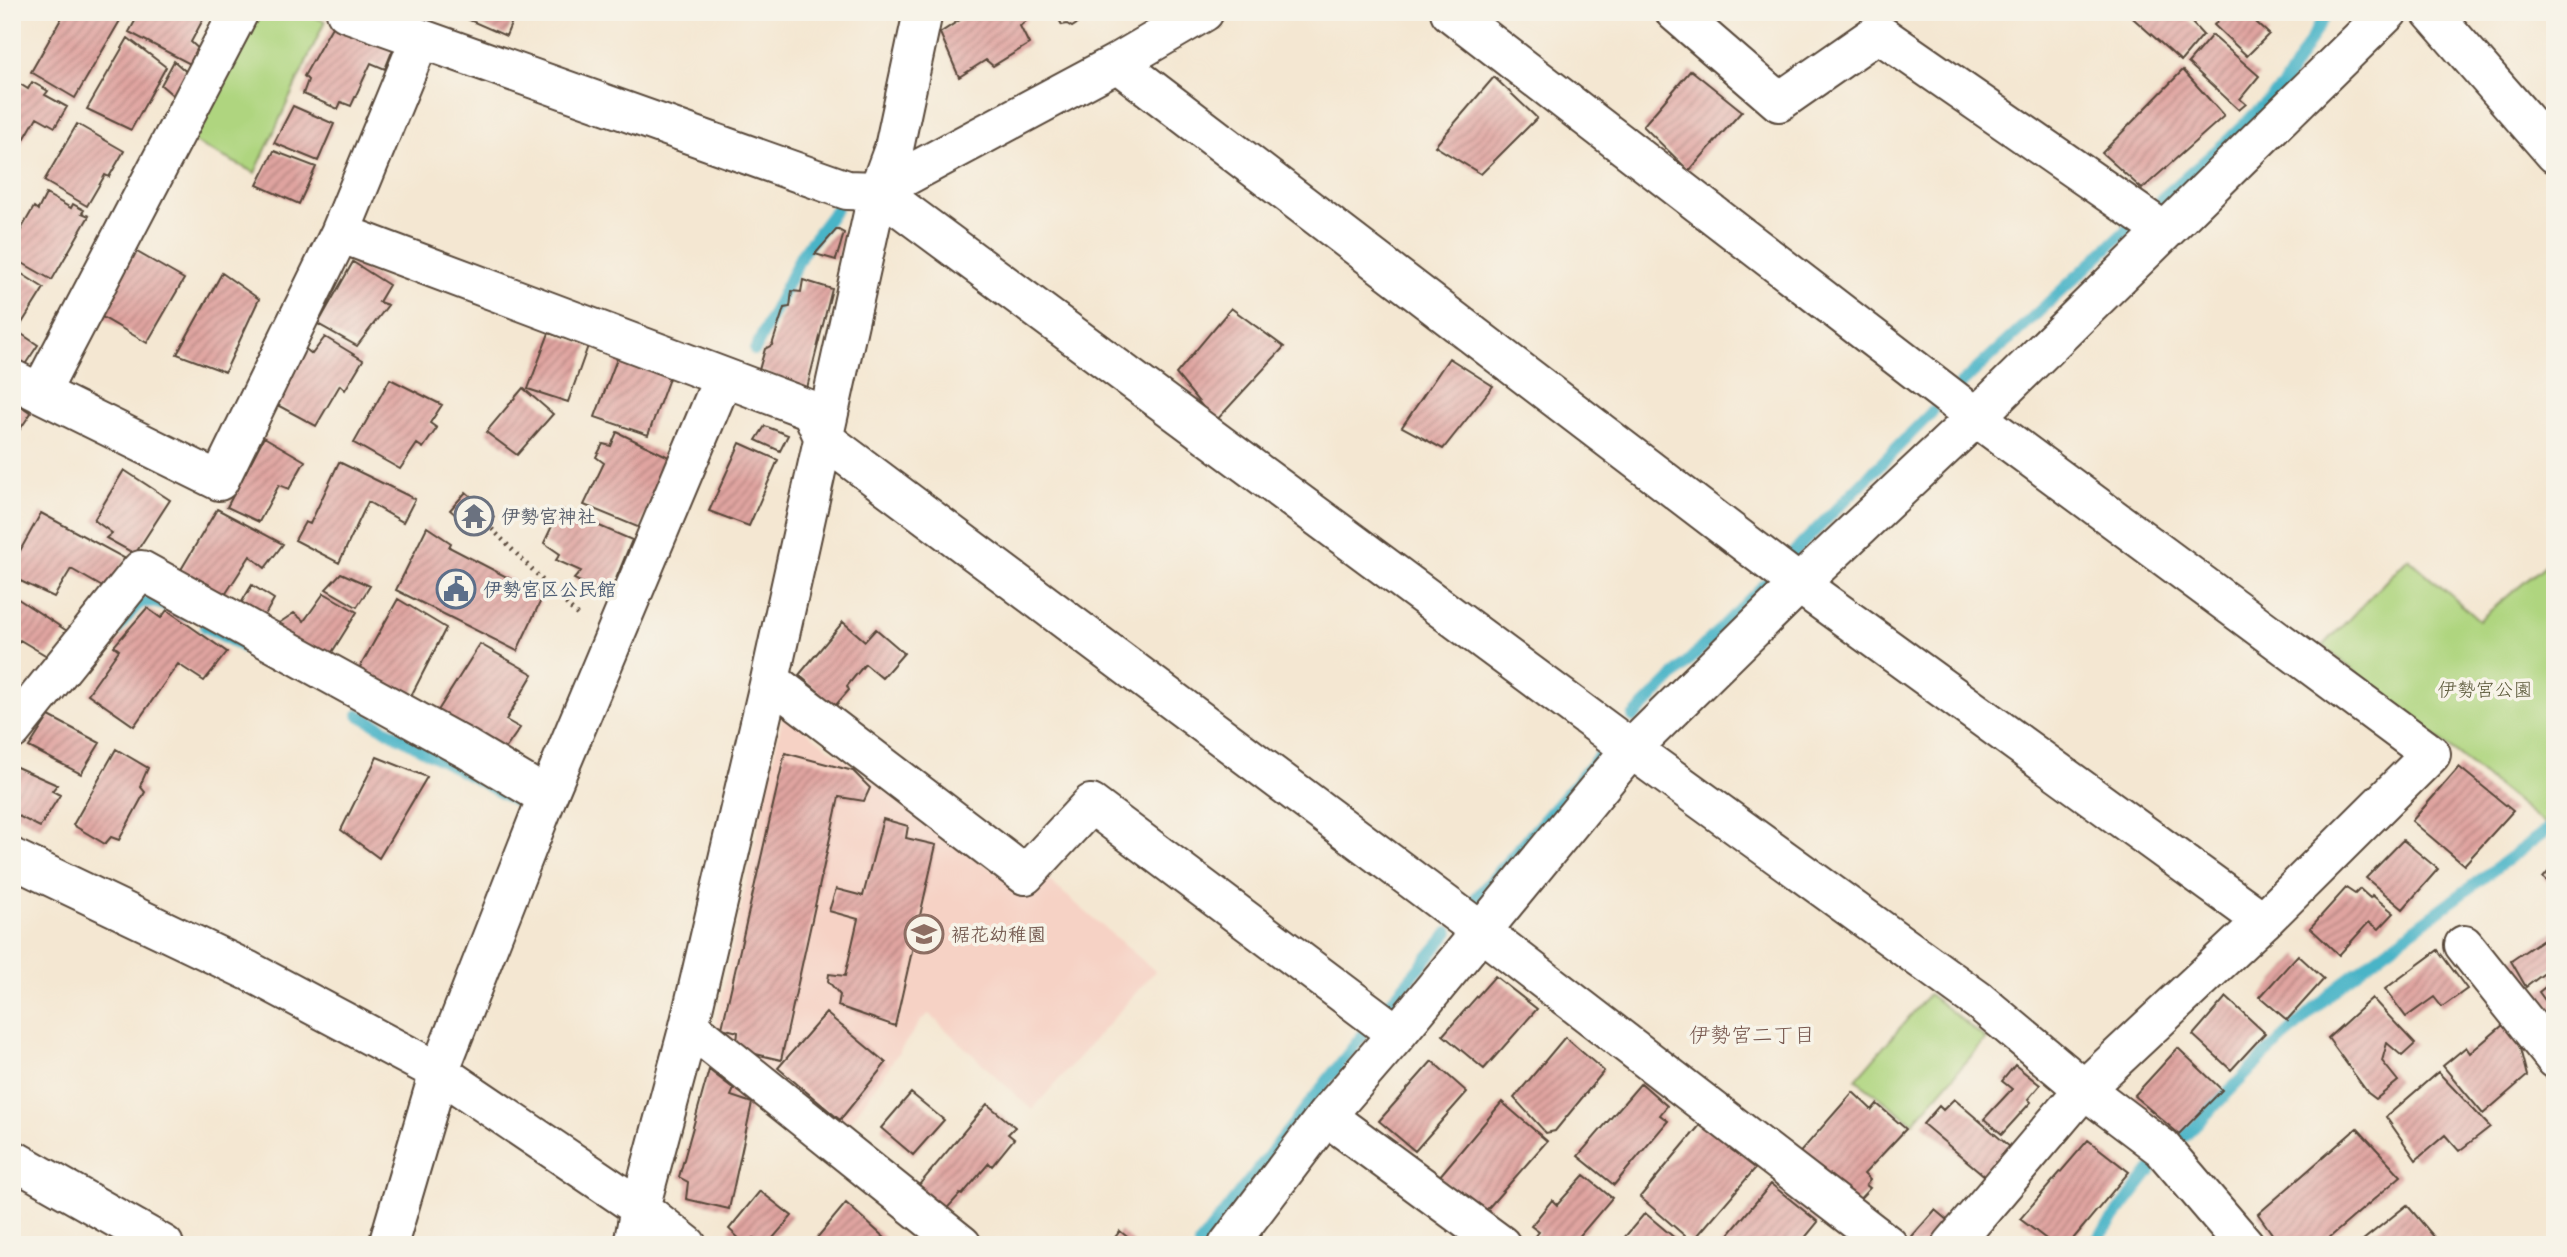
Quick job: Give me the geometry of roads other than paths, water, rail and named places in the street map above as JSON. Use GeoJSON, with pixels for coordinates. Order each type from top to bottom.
{"type":"FeatureCollection","features":[{"type":"Feature","properties":{"kind":"street"},"geometry":{"type":"LineString","coordinates":[[239,12],[26,386],[219,481],[340,233],[420,38]]}},
{"type":"Feature","properties":{"kind":"street"},"geometry":{"type":"LineString","coordinates":[[346,12],[847,190],[878,191],[1117,63],[1204,12]]}},
{"type":"Feature","properties":{"kind":"street"},"geometry":{"type":"LineString","coordinates":[[637,1226],[689,1026],[770,680],[878,191],[894,148],[923,12]]}},
{"type":"Feature","properties":{"kind":"street"},"geometry":{"type":"LineString","coordinates":[[1450,12],[1976,417],[2431,754],[2263,921],[2084,1089],[1952,1245]]}},
{"type":"Feature","properties":{"kind":"street"},"geometry":{"type":"LineString","coordinates":[[1675,12],[1779,102],[1878,33],[2164,231]]}},
{"type":"Feature","properties":{"kind":"street"},"geometry":{"type":"LineString","coordinates":[[1227,1245],[1326,1116],[1482,932],[1631,749],[1799,584],[1976,417],[2388,12]]}},
{"type":"Feature","properties":{"kind":"street"},"geometry":{"type":"LineString","coordinates":[[2431,12],[2555,154]]}},
{"type":"Feature","properties":{"kind":"street"},"geometry":{"type":"LineString","coordinates":[[1117,63],[1799,584],[2263,921]]}},
{"type":"Feature","properties":{"kind":"street"},"geometry":{"type":"LineString","coordinates":[[878,191],[1631,749],[1979,1001],[2084,1089],[2162,1148],[2245,1245]]}},
{"type":"Feature","properties":{"kind":"street"},"geometry":{"type":"LineString","coordinates":[[340,233],[811,410],[824,439],[1482,932],[1888,1245]]}},
{"type":"Feature","properties":{"kind":"street"},"geometry":{"type":"LineString","coordinates":[[388,1245],[439,1072],[547,797],[723,379]]}},
{"type":"Feature","properties":{"kind":"street"},"geometry":{"type":"LineString","coordinates":[[12,730],[141,570],[467,749],[547,797]]}},
{"type":"Feature","properties":{"kind":"street"},"geometry":{"type":"LineString","coordinates":[[770,680],[1025,875],[1091,804],[1397,1034]]}},
{"type":"Feature","properties":{"kind":"street"},"geometry":{"type":"LineString","coordinates":[[12,858],[249,971],[439,1072],[637,1226],[687,1245]]}},
{"type":"Feature","properties":{"kind":"street"},"geometry":{"type":"LineString","coordinates":[[2464,946],[2555,1059]]}},
{"type":"Feature","properties":{"kind":"street"},"geometry":{"type":"LineString","coordinates":[[689,1026],[961,1245]]}},
{"type":"Feature","properties":{"kind":"street"},"geometry":{"type":"LineString","coordinates":[[1326,1116],[1501,1245]]}},
{"type":"Feature","properties":{"kind":"street"},"geometry":{"type":"LineString","coordinates":[[12,1159],[164,1245]]}},
{"type":"Feature","properties":{"kind":"waterway"},"geometry":{"type":"LineString","coordinates":[[2161,199],[2226,142],[2283,86],[2327,12]]}},
{"type":"Feature","properties":{"kind":"waterway"},"geometry":{"type":"LineString","coordinates":[[755,350],[802,254],[836,209]]}},
{"type":"Feature","properties":{"kind":"waterway"},"geometry":{"type":"LineString","coordinates":[[1961,384],[2132,225]]}},
{"type":"Feature","properties":{"kind":"waterway"},"geometry":{"type":"LineString","coordinates":[[1792,554],[1932,412]]}},
{"type":"Feature","properties":{"kind":"waterway"},"geometry":{"type":"LineString","coordinates":[[1633,717],[1766,583]]}},
{"type":"Feature","properties":{"kind":"waterway"},"geometry":{"type":"LineString","coordinates":[[116,631],[133,610],[144,602],[162,604],[184,614]]}},
{"type":"Feature","properties":{"kind":"waterway"},"geometry":{"type":"LineString","coordinates":[[206,627],[264,658]]}},
{"type":"Feature","properties":{"kind":"waterway"},"geometry":{"type":"LineString","coordinates":[[359,715],[520,803]]}},
{"type":"Feature","properties":{"kind":"waterway"},"geometry":{"type":"LineString","coordinates":[[1471,904],[1602,753]]}},
{"type":"Feature","properties":{"kind":"waterway"},"geometry":{"type":"LineString","coordinates":[[2185,1136],[2262,1058],[2342,983],[2555,824]]}},
{"type":"Feature","properties":{"kind":"waterway"},"geometry":{"type":"LineString","coordinates":[[1388,1005],[1449,932]]}},
{"type":"Feature","properties":{"kind":"waterway"},"geometry":{"type":"LineString","coordinates":[[1199,1245],[1362,1036]]}},
{"type":"Feature","properties":{"kind":"waterway"},"geometry":{"type":"LineString","coordinates":[[2093,1245],[2151,1170]]}},
{"type":"Feature","properties":{"kind":"place","name":"伊勢宮神社"},"geometry":{"type":"Point","coordinates":[474,516]}},
{"type":"Feature","properties":{"kind":"place","name":"伊勢宮区公民館"},"geometry":{"type":"Point","coordinates":[456,589]}},
{"type":"Feature","properties":{"kind":"place","name":"裾花幼稚園"},"geometry":{"type":"Point","coordinates":[924,934]}},
{"type":"Feature","properties":{"kind":"district","name":"伊勢宮二丁目"},"geometry":{"type":"Point","coordinates":[1752,1035]}},
{"type":"Feature","properties":{"kind":"park label","name":"伊勢宮公園"},"geometry":{"type":"Point","coordinates":[2485,689]}}]}
